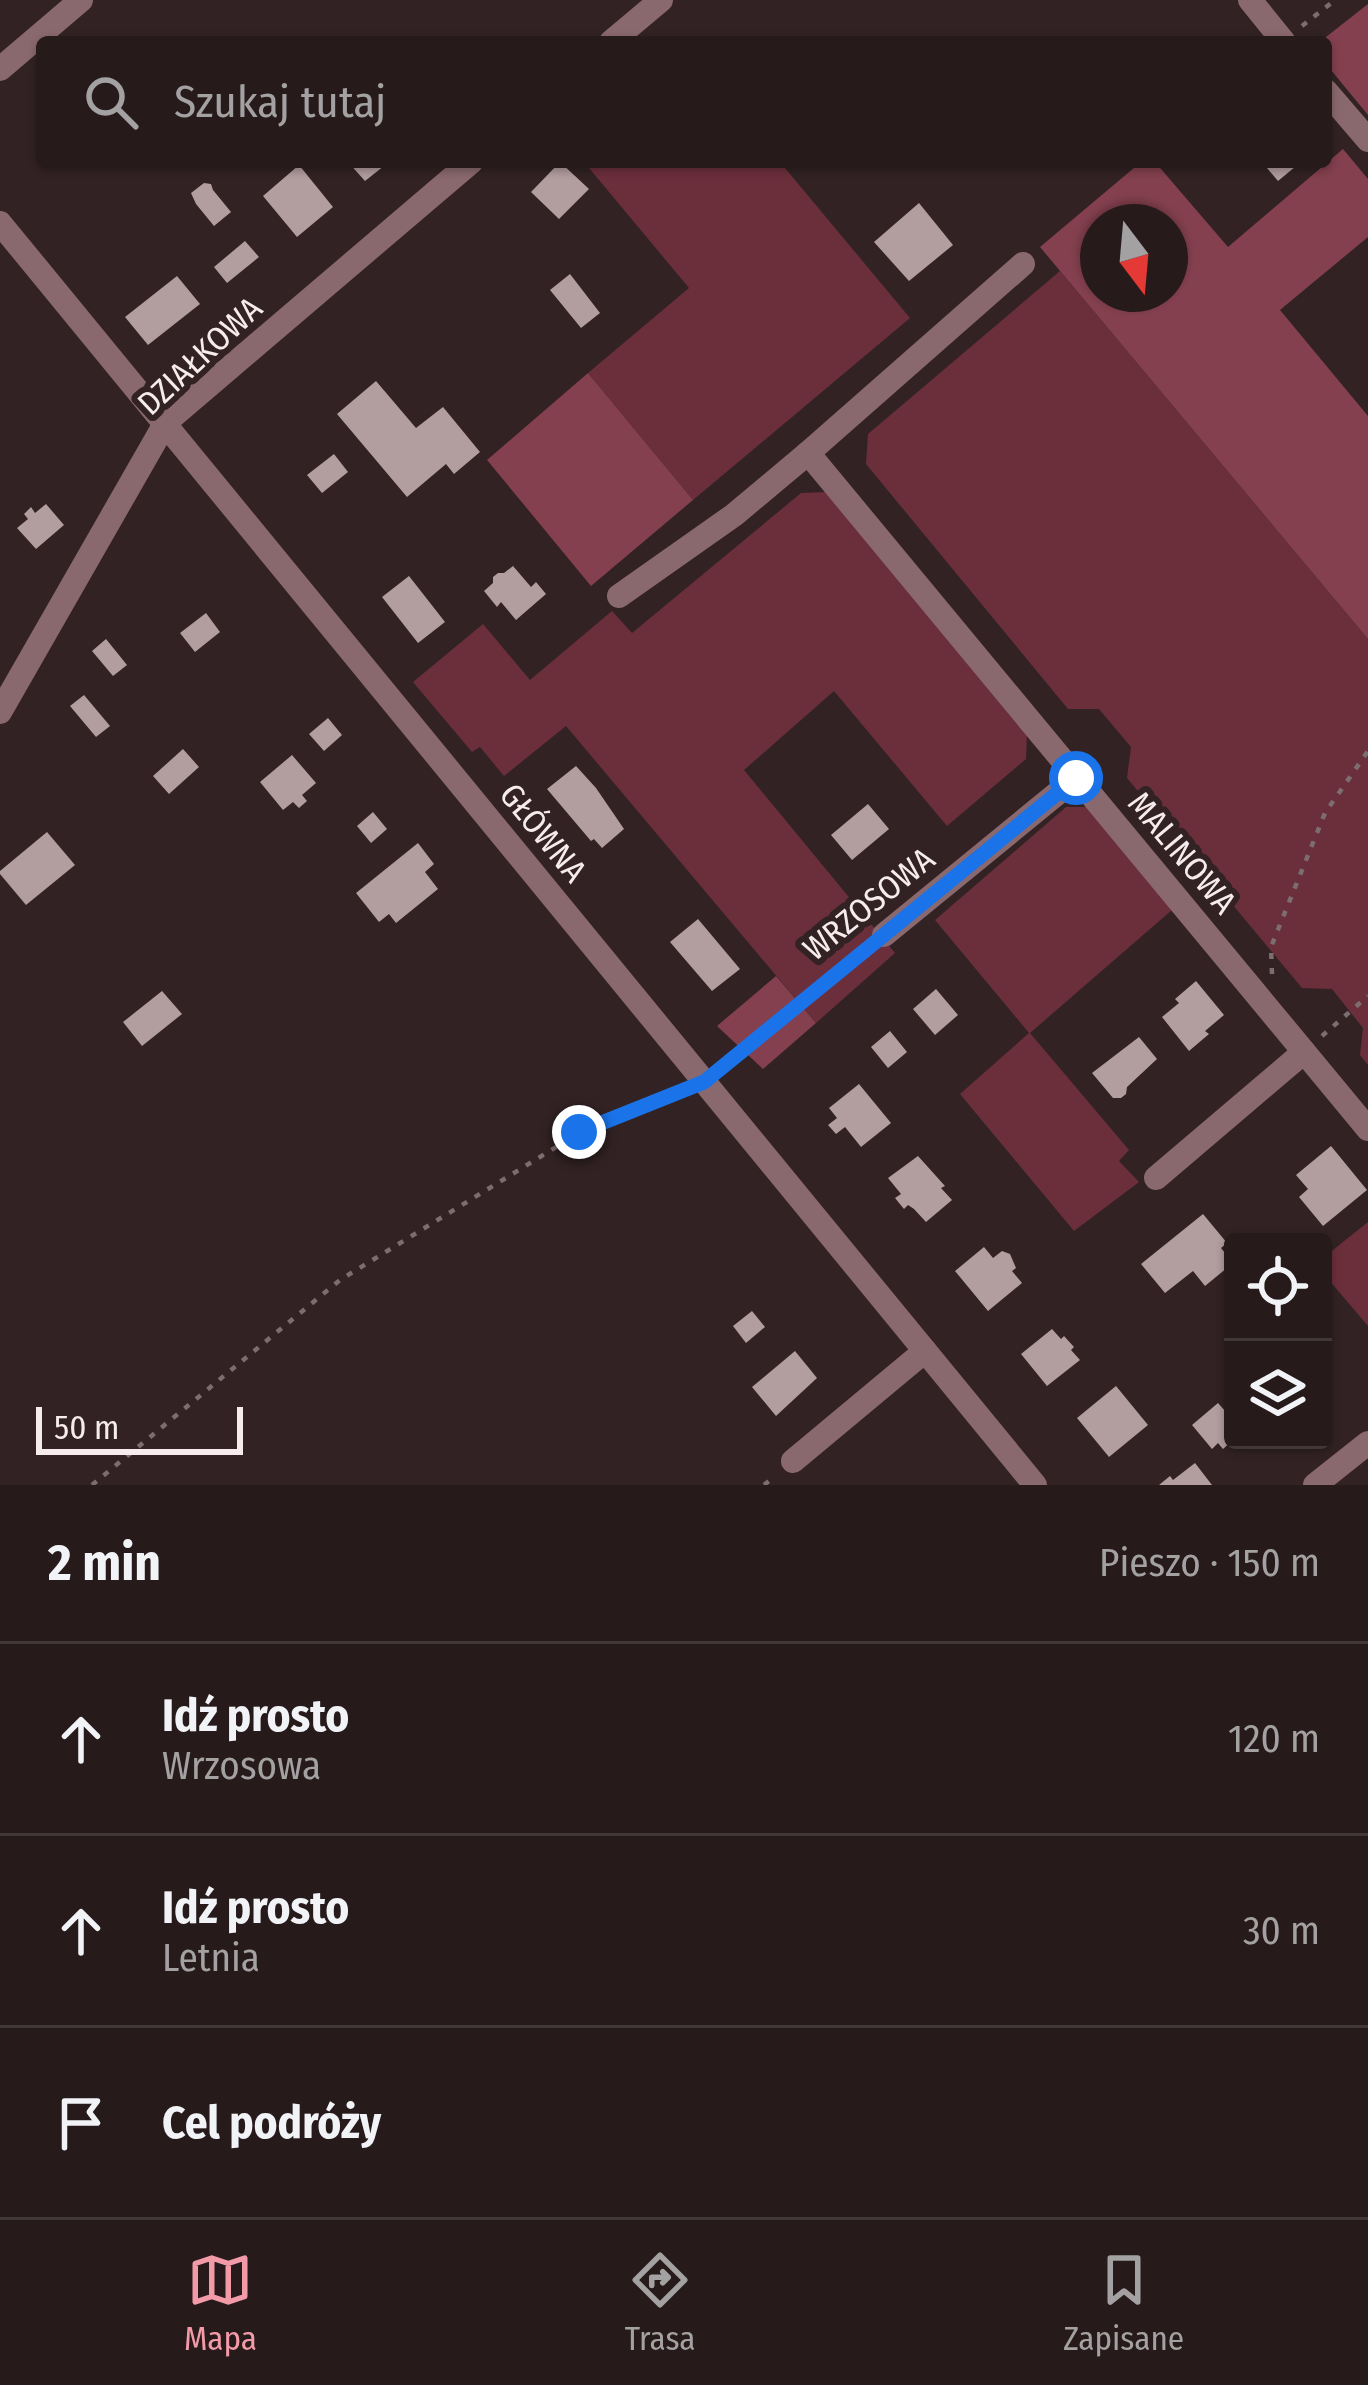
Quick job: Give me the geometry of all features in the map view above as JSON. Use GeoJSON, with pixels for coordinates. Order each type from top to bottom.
{"type":"FeatureCollection","features":[{"type":"Feature","properties":{"kind":"street"},"geometry":{"type":"LineString","coordinates":[[39,36],[81,0]]}},
{"type":"Feature","properties":{"kind":"street"},"geometry":{"type":"LineString","coordinates":[[618,36],[661,0]]}},
{"type":"Feature","properties":{"kind":"street"},"geometry":{"type":"LineString","coordinates":[[1250,0],[1279,36]]}},
{"type":"Feature","properties":{"kind":"street"},"geometry":{"type":"LineString","coordinates":[[0,69],[36,38]]}},
{"type":"Feature","properties":{"kind":"street"},"geometry":{"type":"LineString","coordinates":[[1332,98],[1368,140]]}},
{"type":"Feature","properties":{"kind":"street","name":"DZIAŁKOWA"},"geometry":{"type":"LineString","coordinates":[[0,712],[166,422],[464,168]]}},
{"type":"Feature","properties":{"kind":"street","name":"GŁÓWNA"},"geometry":{"type":"LineString","coordinates":[[0,223],[1035,1485]]}},
{"type":"Feature","properties":{"kind":"street"},"geometry":{"type":"LineString","coordinates":[[619,596],[808,454],[1023,264]]}},
{"type":"Feature","properties":{"kind":"street","name":"MALINOWA"},"geometry":{"type":"LineString","coordinates":[[808,454],[1368,1129]]}},
{"type":"Feature","properties":{"kind":"street","name":"WRZOSOWA"},"geometry":{"type":"LineString","coordinates":[[884,935],[1076,778]]}},
{"type":"Feature","properties":{"kind":"street"},"geometry":{"type":"LineString","coordinates":[[1156,1178],[1304,1052]]}},
{"type":"Feature","properties":{"kind":"street"},"geometry":{"type":"LineString","coordinates":[[793,1461],[925,1351]]}},
{"type":"Feature","properties":{"kind":"street"},"geometry":{"type":"LineString","coordinates":[[1316,1485],[1368,1443]]}},
{"type":"Feature","properties":{"kind":"path"},"geometry":{"type":"LineString","coordinates":[[1291,36],[1335,0]]}},
{"type":"Feature","properties":{"kind":"path"},"geometry":{"type":"LineString","coordinates":[[1273,1014],[1271,947],[1325,813],[1368,751]]}},
{"type":"Feature","properties":{"kind":"path","name":"WRZOSOWA"},"geometry":{"type":"LineString","coordinates":[[92,1485],[340,1280],[579,1132],[704,1082],[884,935]]}},
{"type":"Feature","properties":{"kind":"path"},"geometry":{"type":"LineString","coordinates":[[1304,1052],[1368,996]]}},
{"type":"Feature","properties":{"kind":"shaded area"},"geometry":{"type":"Polygon","coordinates":[[[1368,4],[1368,115],[1332,71],[1332,36],[1327,36],[1368,4]]]}},
{"type":"Feature","properties":{"kind":"shaded area"},"geometry":{"type":"Polygon","coordinates":[[[1343,149],[1368,179],[1368,237],[1280,310],[1368,416],[1368,639],[1094,312],[1188,312],[1188,204],[1091,204],[1134,168],[1160,168],[1228,247],[1321,168],[1332,168],[1332,158],[1343,149]]]}},
{"type":"Feature","properties":{"kind":"shaded area"},"geometry":{"type":"Polygon","coordinates":[[[589,168],[785,168],[910,318],[693,500],[588,373],[689,288],[589,168]]]}},
{"type":"Feature","properties":{"kind":"shaded area"},"geometry":{"type":"Polygon","coordinates":[[[1080,213],[1080,295],[1040,247],[1080,213]]]}},
{"type":"Feature","properties":{"kind":"shaded area"},"geometry":{"type":"Polygon","coordinates":[[[1060,271],[1080,295],[1080,312],[1094,312],[1368,639],[1368,1065],[1360,1055],[1363,1028],[1332,989],[1302,988],[1127,778],[1131,747],[1099,709],[1068,709],[866,464],[868,434],[1060,271]]]}},
{"type":"Feature","properties":{"kind":"shaded area"},"geometry":{"type":"Polygon","coordinates":[[[588,373],[693,500],[591,586],[487,460],[588,373]]]}},
{"type":"Feature","properties":{"kind":"shaded area"},"geometry":{"type":"Polygon","coordinates":[[[827,492],[1027,733],[1026,759],[947,826],[834,691],[744,770],[895,953],[816,1023],[566,726],[504,776],[480,747],[472,752],[413,682],[483,624],[530,680],[612,611],[632,633],[801,493],[827,492]]]}},
{"type":"Feature","properties":{"kind":"shaded area"},"geometry":{"type":"Polygon","coordinates":[[[1066,807],[1088,807],[1172,910],[1030,1033],[1129,1150],[1119,1161],[1139,1182],[1074,1231],[960,1094],[1029,1033],[935,920],[1066,807]]]}},
{"type":"Feature","properties":{"kind":"shaded area"},"geometry":{"type":"Polygon","coordinates":[[[776,976],[816,1023],[763,1069],[717,1026],[776,976]]]}},
{"type":"Feature","properties":{"kind":"shaded area"},"geometry":{"type":"Polygon","coordinates":[[[1368,1222],[1368,1326],[1332,1284],[1332,1251],[1368,1222]]]}},
{"type":"Feature","properties":{"kind":"building"},"geometry":{"type":"Polygon","coordinates":[[[301,168],[333,207],[297,237],[263,196],[301,168]]]}},
{"type":"Feature","properties":{"kind":"building"},"geometry":{"type":"Polygon","coordinates":[[[353,168],[381,168],[365,181],[353,168]]]}},
{"type":"Feature","properties":{"kind":"building"},"geometry":{"type":"Polygon","coordinates":[[[554,168],[566,168],[589,189],[559,219],[531,192],[554,168]]]}},
{"type":"Feature","properties":{"kind":"building"},"geometry":{"type":"Polygon","coordinates":[[[1267,168],[1294,168],[1278,181],[1267,168]]]}},
{"type":"Feature","properties":{"kind":"building"},"geometry":{"type":"Polygon","coordinates":[[[204,183],[211,184],[231,212],[214,226],[191,193],[204,183]]]}},
{"type":"Feature","properties":{"kind":"building"},"geometry":{"type":"Polygon","coordinates":[[[919,203],[953,245],[909,281],[874,242],[919,203]]]}},
{"type":"Feature","properties":{"kind":"building"},"geometry":{"type":"Polygon","coordinates":[[[245,241],[259,257],[227,283],[214,267],[245,241]]]}},
{"type":"Feature","properties":{"kind":"building"},"geometry":{"type":"Polygon","coordinates":[[[570,274],[600,313],[581,328],[550,290],[570,274]]]}},
{"type":"Feature","properties":{"kind":"building"},"geometry":{"type":"Polygon","coordinates":[[[177,276],[200,304],[148,345],[125,317],[177,276]]]}},
{"type":"Feature","properties":{"kind":"building"},"geometry":{"type":"Polygon","coordinates":[[[376,381],[416,428],[443,407],[480,452],[454,474],[446,464],[407,497],[337,414],[376,381]]]}},
{"type":"Feature","properties":{"kind":"building"},"geometry":{"type":"Polygon","coordinates":[[[334,454],[348,472],[322,493],[307,475],[334,454]]]}},
{"type":"Feature","properties":{"kind":"building"},"geometry":{"type":"Polygon","coordinates":[[[46,504],[64,525],[36,549],[17,528],[28,519],[24,514],[31,507],[35,513],[46,504]]]}},
{"type":"Feature","properties":{"kind":"building"},"geometry":{"type":"Polygon","coordinates":[[[513,566],[531,587],[536,582],[546,594],[516,620],[484,591],[493,577],[513,566]]]}},
{"type":"Feature","properties":{"kind":"building"},"geometry":{"type":"Polygon","coordinates":[[[409,576],[445,622],[418,643],[382,597],[409,576]]]}},
{"type":"Feature","properties":{"kind":"building"},"geometry":{"type":"Polygon","coordinates":[[[206,613],[220,632],[195,652],[180,633],[206,613]]]}},
{"type":"Feature","properties":{"kind":"building"},"geometry":{"type":"Polygon","coordinates":[[[106,639],[127,665],[113,676],[92,651],[106,639]]]}},
{"type":"Feature","properties":{"kind":"building"},"geometry":{"type":"Polygon","coordinates":[[[84,695],[110,726],[96,737],[70,706],[84,695]]]}},
{"type":"Feature","properties":{"kind":"building"},"geometry":{"type":"Polygon","coordinates":[[[328,718],[342,735],[324,751],[309,734],[328,718]]]}},
{"type":"Feature","properties":{"kind":"building"},"geometry":{"type":"Polygon","coordinates":[[[183,749],[199,767],[169,794],[153,776],[183,749]]]}},
{"type":"Feature","properties":{"kind":"building"},"geometry":{"type":"Polygon","coordinates":[[[292,755],[316,783],[302,795],[307,801],[299,808],[293,802],[283,810],[260,782],[292,755]]]}},
{"type":"Feature","properties":{"kind":"building"},"geometry":{"type":"Polygon","coordinates":[[[576,766],[624,829],[602,848],[547,789],[576,766]]]}},
{"type":"Feature","properties":{"kind":"building"},"geometry":{"type":"Polygon","coordinates":[[[868,804],[889,829],[852,860],[831,835],[868,804]]]}},
{"type":"Feature","properties":{"kind":"building"},"geometry":{"type":"Polygon","coordinates":[[[373,812],[387,829],[371,843],[357,826],[373,812]]]}},
{"type":"Feature","properties":{"kind":"building"},"geometry":{"type":"Polygon","coordinates":[[[47,832],[75,865],[26,905],[0,871],[47,832]]]}},
{"type":"Feature","properties":{"kind":"building"},"geometry":{"type":"Polygon","coordinates":[[[418,843],[434,864],[425,872],[438,889],[396,923],[389,914],[379,922],[356,893],[418,843]]]}},
{"type":"Feature","properties":{"kind":"building"},"geometry":{"type":"Polygon","coordinates":[[[698,919],[740,969],[712,991],[670,942],[698,919]]]}},
{"type":"Feature","properties":{"kind":"building"},"geometry":{"type":"Polygon","coordinates":[[[1196,981],[1224,1015],[1189,1051],[1162,1017],[1196,981]]]}},
{"type":"Feature","properties":{"kind":"building"},"geometry":{"type":"Polygon","coordinates":[[[936,989],[958,1015],[935,1035],[913,1009],[936,989]]]}},
{"type":"Feature","properties":{"kind":"building"},"geometry":{"type":"Polygon","coordinates":[[[162,991],[182,1014],[142,1046],[123,1022],[162,991]]]}},
{"type":"Feature","properties":{"kind":"building"},"geometry":{"type":"Polygon","coordinates":[[[890,1031],[907,1052],[888,1068],[871,1047],[890,1031]]]}},
{"type":"Feature","properties":{"kind":"building"},"geometry":{"type":"Polygon","coordinates":[[[1139,1037],[1157,1059],[1127,1087],[1126,1094],[1113,1098],[1092,1073],[1139,1037]]]}},
{"type":"Feature","properties":{"kind":"building"},"geometry":{"type":"Polygon","coordinates":[[[859,1084],[891,1123],[861,1147],[845,1127],[836,1134],[828,1125],[837,1118],[829,1108],[859,1084]]]}},
{"type":"Feature","properties":{"kind":"building"},"geometry":{"type":"Polygon","coordinates":[[[1331,1146],[1367,1190],[1323,1226],[1299,1197],[1308,1189],[1296,1175],[1331,1146]]]}},
{"type":"Feature","properties":{"kind":"building"},"geometry":{"type":"Polygon","coordinates":[[[918,1156],[952,1200],[926,1222],[908,1205],[904,1209],[895,1198],[901,1194],[888,1178],[918,1156]]]}},
{"type":"Feature","properties":{"kind":"building"},"geometry":{"type":"Polygon","coordinates":[[[1203,1214],[1224,1239],[1224,1270],[1205,1286],[1193,1271],[1165,1293],[1141,1264],[1203,1214]]]}},
{"type":"Feature","properties":{"kind":"building"},"geometry":{"type":"Polygon","coordinates":[[[984,1247],[993,1258],[1002,1251],[1010,1254],[1016,1268],[1012,1271],[1022,1283],[988,1311],[955,1271],[984,1247]]]}},
{"type":"Feature","properties":{"kind":"building"},"geometry":{"type":"Polygon","coordinates":[[[752,1311],[765,1327],[746,1343],[733,1326],[752,1311]]]}},
{"type":"Feature","properties":{"kind":"building"},"geometry":{"type":"Polygon","coordinates":[[[1052,1329],[1074,1347],[1071,1350],[1080,1360],[1047,1386],[1021,1354],[1052,1329]]]}},
{"type":"Feature","properties":{"kind":"building"},"geometry":{"type":"Polygon","coordinates":[[[795,1351],[817,1378],[776,1416],[752,1387],[795,1351]]]}},
{"type":"Feature","properties":{"kind":"building"},"geometry":{"type":"Polygon","coordinates":[[[1116,1386],[1148,1425],[1109,1457],[1077,1418],[1116,1386]]]}},
{"type":"Feature","properties":{"kind":"building"},"geometry":{"type":"Polygon","coordinates":[[[1218,1403],[1224,1410],[1224,1448],[1218,1443],[1212,1449],[1192,1425],[1218,1403]]]}},
{"type":"Feature","properties":{"kind":"building"},"geometry":{"type":"Polygon","coordinates":[[[1195,1463],[1212,1485],[1159,1485],[1170,1476],[1173,1480],[1195,1463]]]}},
{"type":"Feature","properties":{"kind":"route"},"geometry":{"type":"LineString","coordinates":[[579,1132],[704,1082],[1076,778]]}}]}
